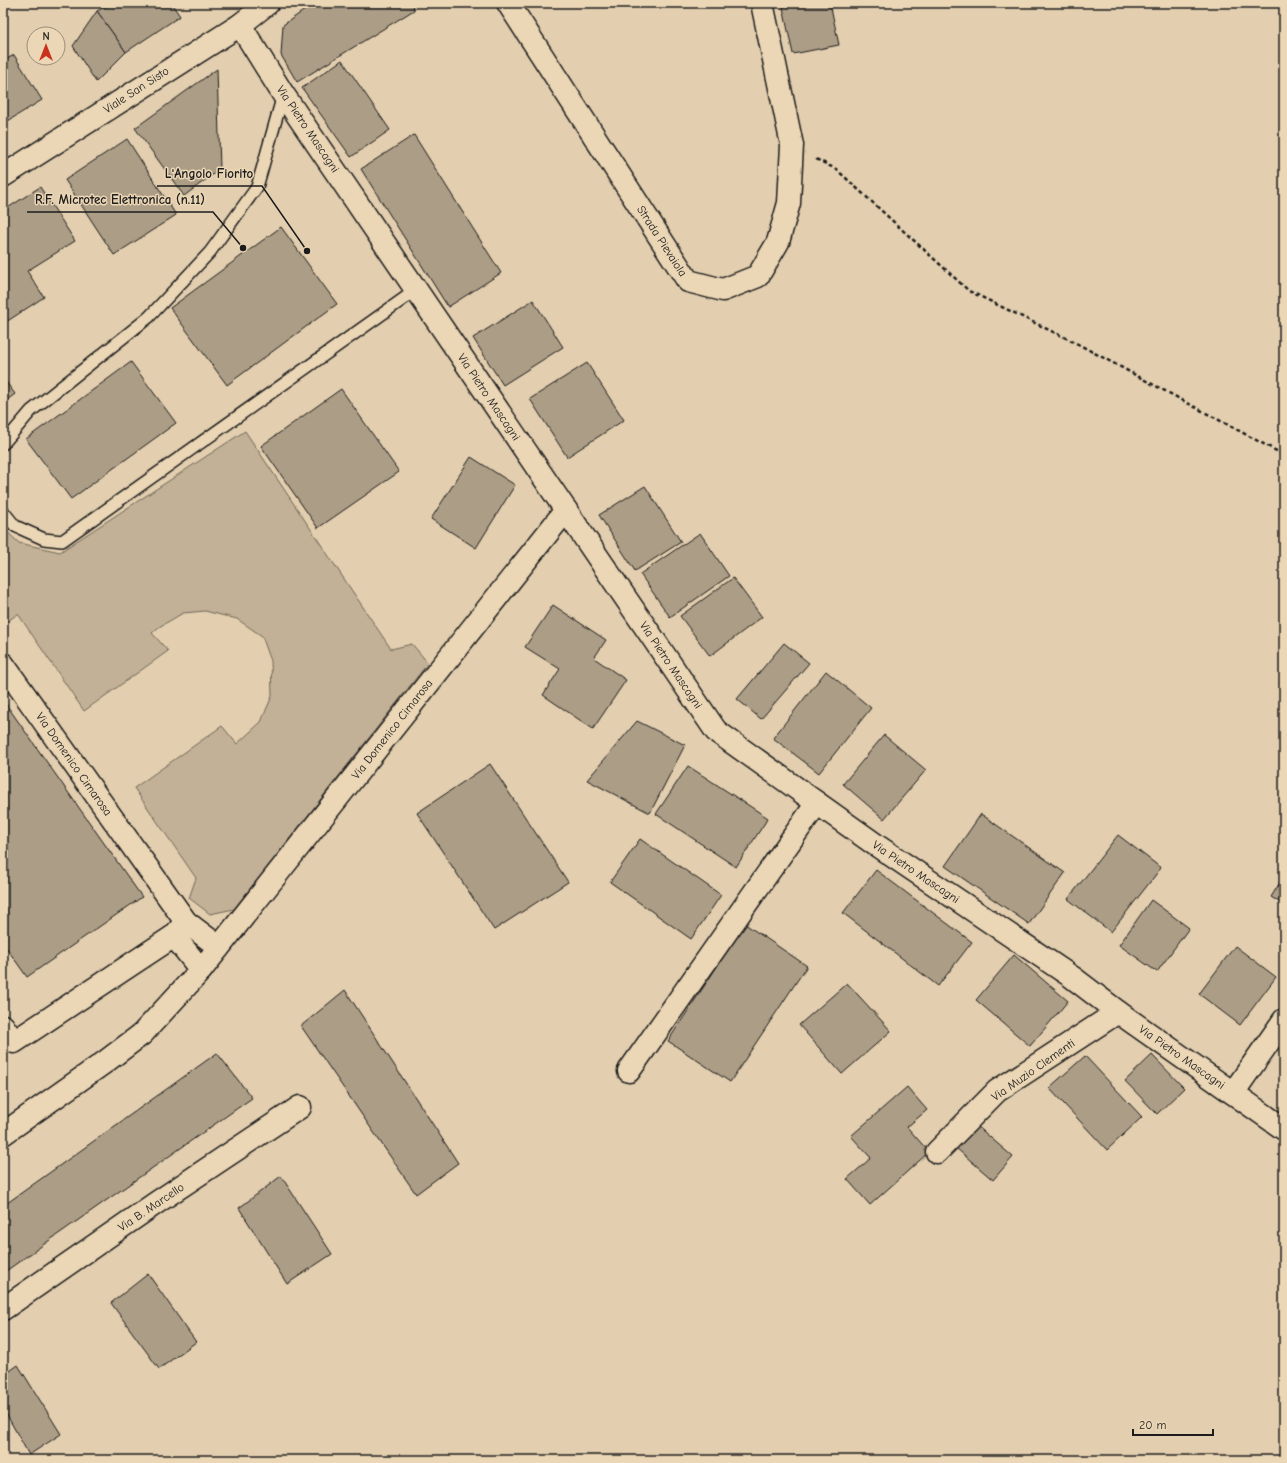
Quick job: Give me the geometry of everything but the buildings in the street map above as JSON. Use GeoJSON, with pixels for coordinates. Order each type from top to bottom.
{"type":"FeatureCollection","features":[{"type":"Feature","properties":{"kind":"street","name":"Viale San Sisto"},"geometry":{"type":"LineString","coordinates":[[3,176],[240,24],[268,3]]}},
{"type":"Feature","properties":{"kind":"street","name":"Strada Pievaiola"},"geometry":{"type":"LineString","coordinates":[[508,3],[688,281],[723,290],[758,276],[778,242],[789,203],[792,145],[762,3]]}},
{"type":"Feature","properties":{"kind":"street","name":"Via Pietro Mascagni"},"geometry":{"type":"LineString","coordinates":[[240,24],[284,94],[716,731],[876,845],[1072,977],[1118,1012],[1284,1129]]}},
{"type":"Feature","properties":{"kind":"street","name":"Via Domenico Cimarosa"},"geometry":{"type":"LineString","coordinates":[[3,1134],[142,1034],[201,970],[566,510]]}},
{"type":"Feature","properties":{"kind":"street","name":"Via Domenico Cimarosa"},"geometry":{"type":"LineString","coordinates":[[3,664],[180,929],[201,970]]}},
{"type":"Feature","properties":{"kind":"street"},"geometry":{"type":"LineString","coordinates":[[629,1071],[817,803]]}},
{"type":"Feature","properties":{"kind":"street","name":"Via Domenico Cimarosa"},"geometry":{"type":"LineString","coordinates":[[180,929],[219,947]]}},
{"type":"Feature","properties":{"kind":"street"},"geometry":{"type":"LineString","coordinates":[[8,1034],[180,929]]}},
{"type":"Feature","properties":{"kind":"street","name":"Via Muzio Clementi"},"geometry":{"type":"LineString","coordinates":[[937,1152],[998,1091],[1118,1012]]}},
{"type":"Feature","properties":{"kind":"street"},"geometry":{"type":"LineString","coordinates":[[1233,1093],[1284,1020]]}},
{"type":"Feature","properties":{"kind":"street","name":"Via B. Marcello"},"geometry":{"type":"LineString","coordinates":[[3,1309],[156,1203],[300,1107]]}},
{"type":"Feature","properties":{"kind":"lane"},"geometry":{"type":"LineString","coordinates":[[3,444],[31,411],[149,317],[210,252],[257,187],[284,94]]}},
{"type":"Feature","properties":{"kind":"lane"},"geometry":{"type":"LineString","coordinates":[[3,511],[15,526],[44,539],[62,540],[416,290]]}},
{"type":"Feature","properties":{"kind":"path"},"geometry":{"type":"LineString","coordinates":[[792,145],[836,169],[969,291],[1076,343],[1284,455]]}},
{"type":"Feature","properties":{"kind":"shaded area"},"geometry":{"type":"Polygon","coordinates":[[[245,431],[391,649],[412,644],[428,663],[234,909],[210,914],[189,898],[196,878],[134,788],[222,726],[237,744],[261,722],[272,696],[271,661],[262,636],[237,619],[205,611],[183,613],[159,627],[152,633],[168,651],[84,711],[18,614],[3,624],[3,528],[19,543],[60,552],[245,431]]]}},
{"type":"Feature","properties":{"kind":"place","name":"R.F. Microtec Elettronica (n.11)"},"geometry":{"type":"Point","coordinates":[243,248]}},
{"type":"Feature","properties":{"kind":"place","name":"L'Angolo Fiorito"},"geometry":{"type":"Point","coordinates":[307,251]}}]}
